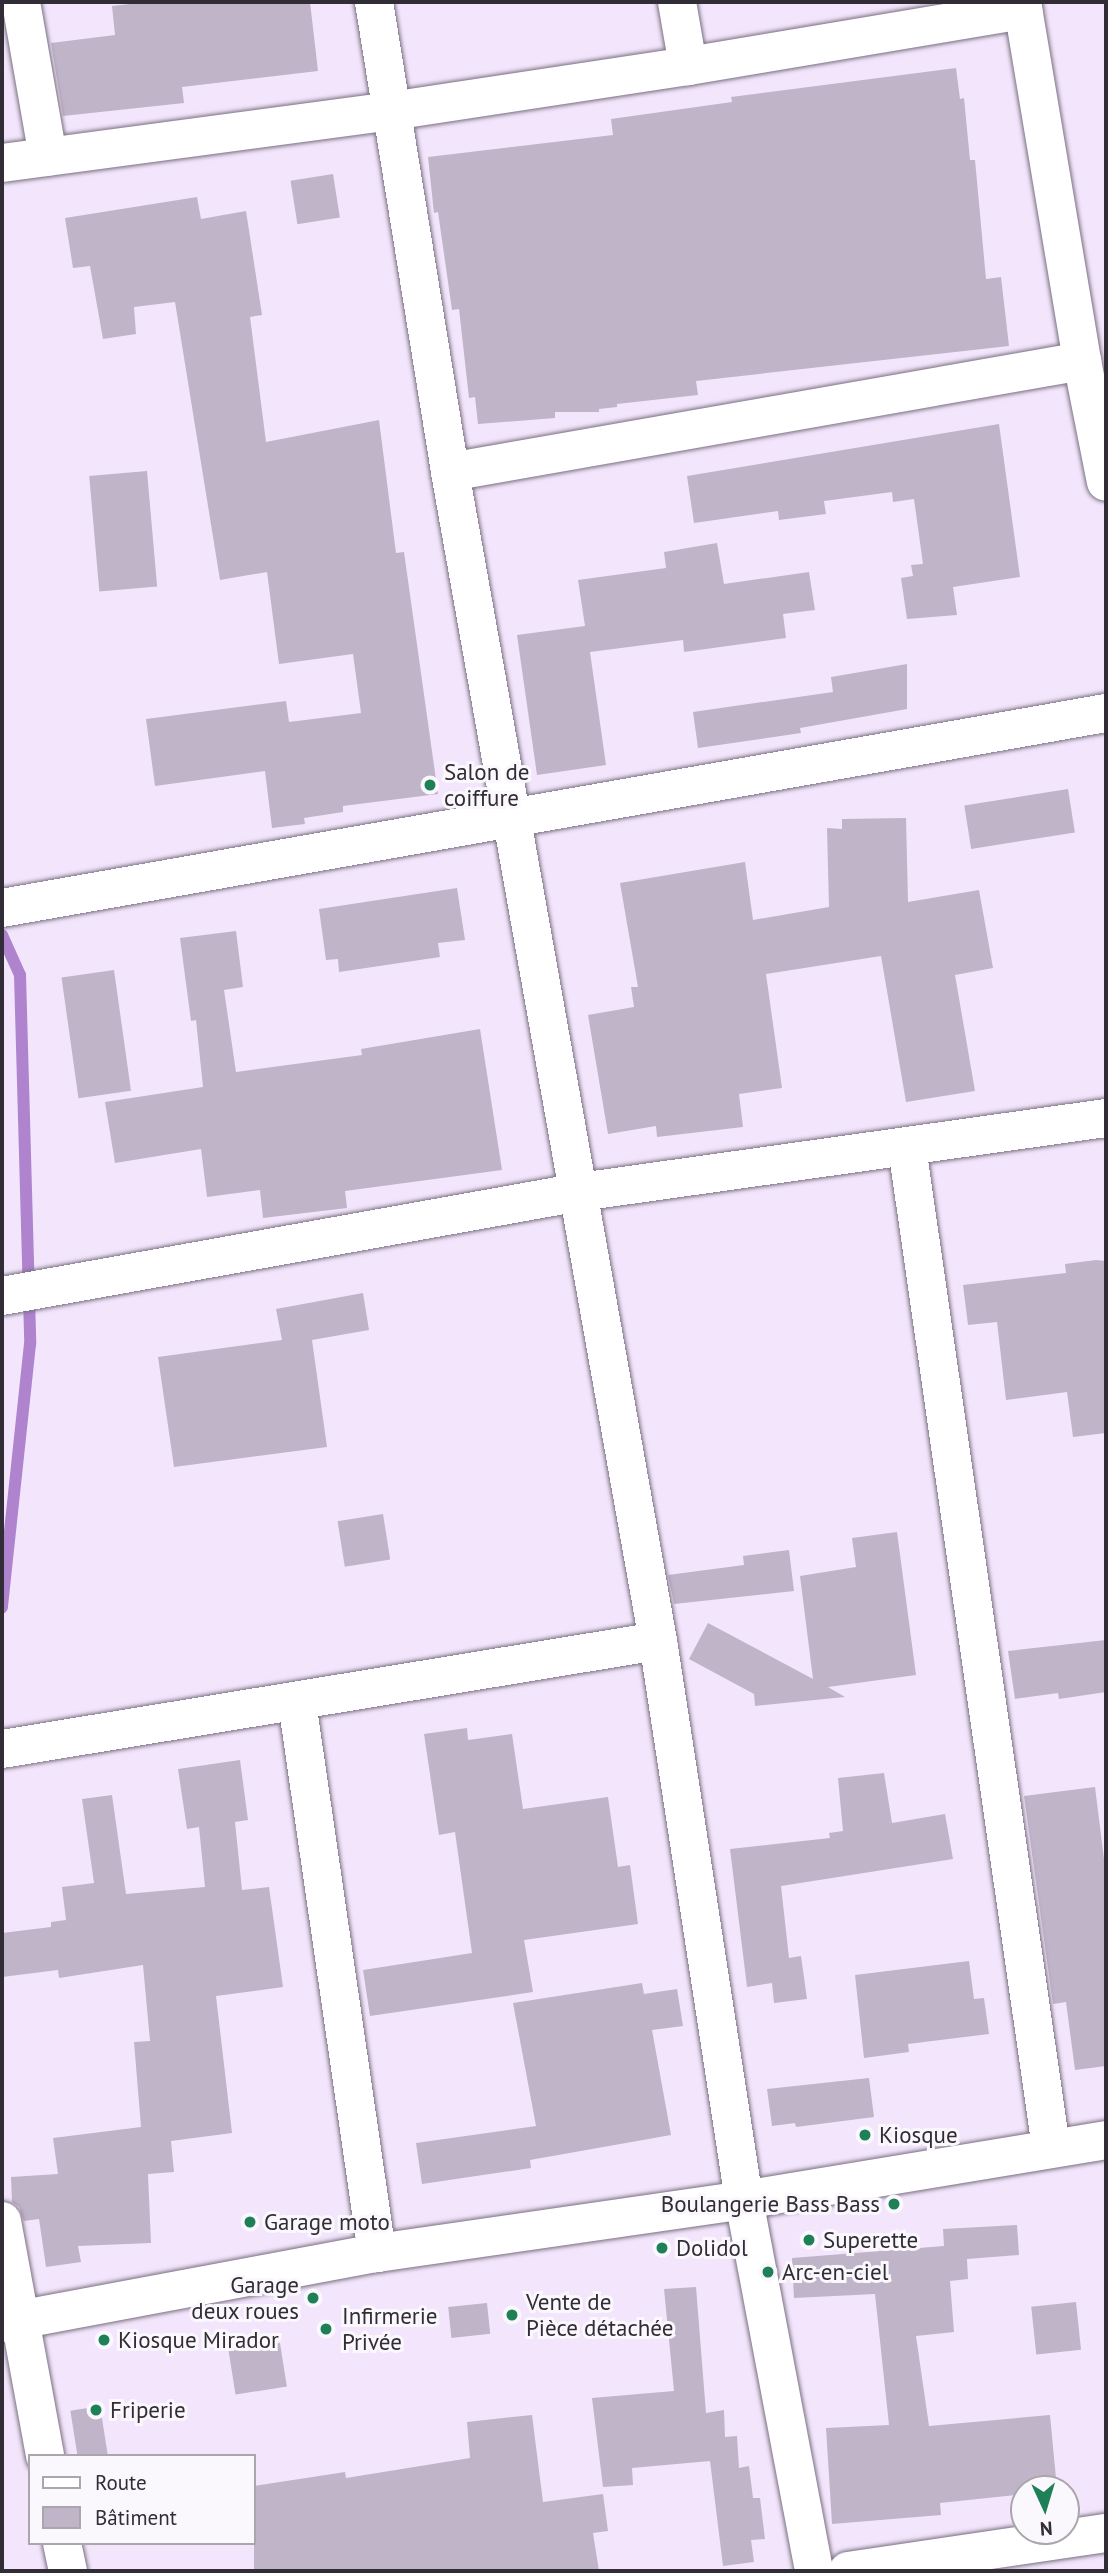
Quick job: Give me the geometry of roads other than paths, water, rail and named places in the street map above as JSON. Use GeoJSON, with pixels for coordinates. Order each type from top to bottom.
{"type":"FeatureCollection","features":[{"type":"Feature","properties":{"kind":"street"},"geometry":{"type":"LineString","coordinates":[[21,2],[48,157]]}},
{"type":"Feature","properties":{"kind":"street"},"geometry":{"type":"LineString","coordinates":[[374,2],[450,472],[658,1641],[744,2200],[814,2571]]}},
{"type":"Feature","properties":{"kind":"street"},"geometry":{"type":"LineString","coordinates":[[677,2],[688,66]]}},
{"type":"Feature","properties":{"kind":"street"},"geometry":{"type":"LineString","coordinates":[[2,163],[391,111],[688,66],[1022,6],[1082,361],[1106,482]]}},
{"type":"Feature","properties":{"kind":"street"},"geometry":{"type":"LineString","coordinates":[[450,472],[1082,361]]}},
{"type":"Feature","properties":{"kind":"street"},"geometry":{"type":"LineString","coordinates":[[2,908],[1106,713]]}},
{"type":"Feature","properties":{"kind":"street"},"geometry":{"type":"LineString","coordinates":[[2,1296],[580,1192],[1106,1118]]}},
{"type":"Feature","properties":{"kind":"street"},"geometry":{"type":"LineString","coordinates":[[907,1147],[1051,2147]]}},
{"type":"Feature","properties":{"kind":"street"},"geometry":{"type":"LineString","coordinates":[[2,1749],[658,1641]]}},
{"type":"Feature","properties":{"kind":"street"},"geometry":{"type":"LineString","coordinates":[[297,1702],[377,2253]]}},
{"type":"Feature","properties":{"kind":"street"},"geometry":{"type":"LineString","coordinates":[[10,2322],[377,2253],[744,2200],[1106,2140]]}},
{"type":"Feature","properties":{"kind":"street"},"geometry":{"type":"LineString","coordinates":[[2,2221],[10,2322],[44,2454]]}},
{"type":"Feature","properties":{"kind":"street"},"geometry":{"type":"LineString","coordinates":[[848,2571],[1106,2533]]}},
{"type":"Feature","properties":{"kind":"street"},"geometry":{"type":"LineString","coordinates":[[62,2545],[68,2571]]}},
{"type":"Feature","properties":{"kind":"waterway"},"geometry":{"type":"LineString","coordinates":[[2,935],[20,975],[30,1344],[2,1608]]}},
{"type":"Feature","properties":{"kind":"place","name":"Salon de coiffure"},"geometry":{"type":"Point","coordinates":[430,785]}},
{"type":"Feature","properties":{"kind":"place","name":"Kiosque"},"geometry":{"type":"Point","coordinates":[865,2135]}},
{"type":"Feature","properties":{"kind":"place","name":"Boulangerie Bass Bass"},"geometry":{"type":"Point","coordinates":[894,2204]}},
{"type":"Feature","properties":{"kind":"place","name":"Garage moto"},"geometry":{"type":"Point","coordinates":[250,2222]}},
{"type":"Feature","properties":{"kind":"place","name":"Superette"},"geometry":{"type":"Point","coordinates":[809,2240]}},
{"type":"Feature","properties":{"kind":"place","name":"Dolidol"},"geometry":{"type":"Point","coordinates":[662,2248]}},
{"type":"Feature","properties":{"kind":"place","name":"Arc-en-ciel"},"geometry":{"type":"Point","coordinates":[768,2272]}},
{"type":"Feature","properties":{"kind":"place","name":"Garage deux roues"},"geometry":{"type":"Point","coordinates":[313,2298]}},
{"type":"Feature","properties":{"kind":"place","name":"Vente de Pièce détachée"},"geometry":{"type":"Point","coordinates":[512,2315]}},
{"type":"Feature","properties":{"kind":"place","name":"Infirmerie Privée"},"geometry":{"type":"Point","coordinates":[326,2329]}},
{"type":"Feature","properties":{"kind":"place","name":"Kiosque Mirador"},"geometry":{"type":"Point","coordinates":[104,2340]}},
{"type":"Feature","properties":{"kind":"place","name":"Friperie"},"geometry":{"type":"Point","coordinates":[96,2410]}}]}
